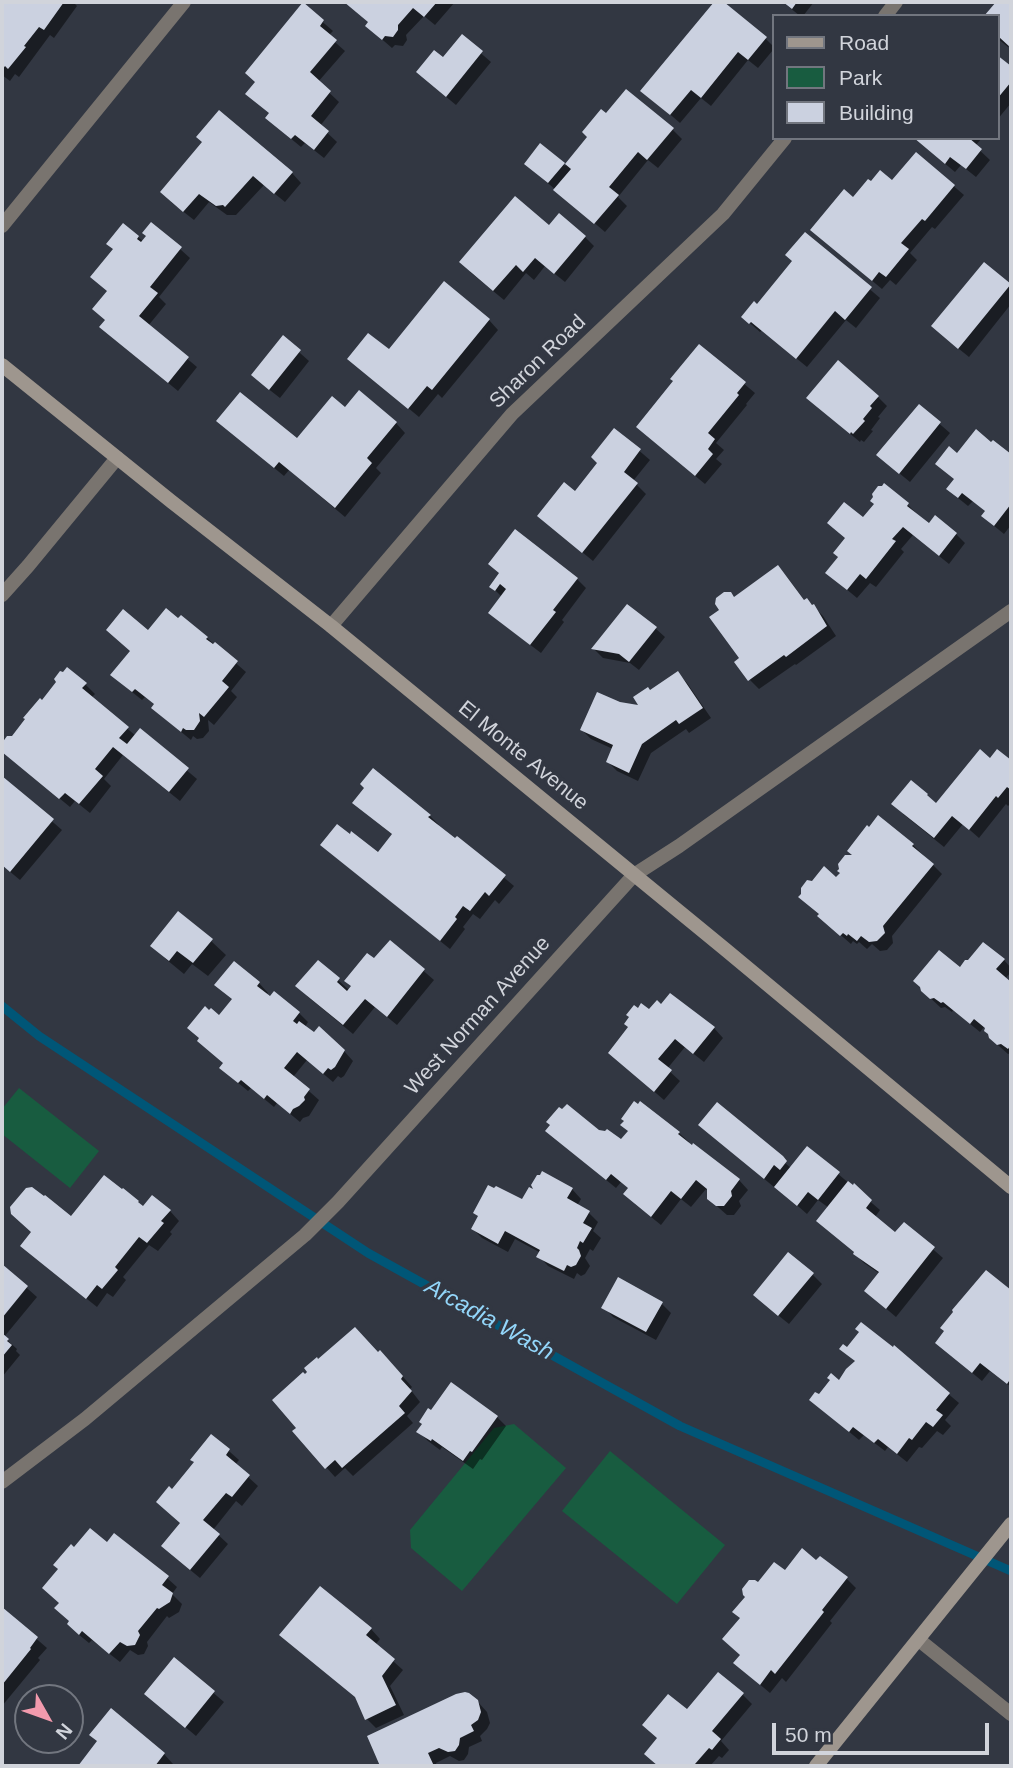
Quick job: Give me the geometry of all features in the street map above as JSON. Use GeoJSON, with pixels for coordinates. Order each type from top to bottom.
{"type":"FeatureCollection","features":[{"type":"Feature","properties":{"kind":"street"},"geometry":{"type":"LineString","coordinates":[[2,226],[184,2]]}},
{"type":"Feature","properties":{"kind":"street","name":"Sharon Road"},"geometry":{"type":"LineString","coordinates":[[331,626],[512,414],[723,214],[783,140]]}},
{"type":"Feature","properties":{"kind":"street","name":"El Monte Avenue"},"geometry":{"type":"LineString","coordinates":[[2,365],[331,626],[1011,1187]]}},
{"type":"Feature","properties":{"kind":"street"},"geometry":{"type":"LineString","coordinates":[[2,595],[117,458]]}},
{"type":"Feature","properties":{"kind":"street","name":"West Norman Avenue"},"geometry":{"type":"LineString","coordinates":[[2,1482],[85,1419],[305,1235],[634,875],[1011,611]]}},
{"type":"Feature","properties":{"kind":"street"},"geometry":{"type":"LineString","coordinates":[[816,1766],[1011,1524]]}},
{"type":"Feature","properties":{"kind":"street"},"geometry":{"type":"LineString","coordinates":[[919,1640],[1011,1714]]}},
{"type":"Feature","properties":{"kind":"green space"},"geometry":{"type":"Polygon","coordinates":[[[19,1088],[99,1151],[70,1188],[2,1134],[2,1109],[19,1088]]]}},
{"type":"Feature","properties":{"kind":"green space"},"geometry":{"type":"Polygon","coordinates":[[[514,1424],[566,1468],[462,1591],[411,1548],[410,1530],[494,1428],[514,1424]]]}},
{"type":"Feature","properties":{"kind":"green space"},"geometry":{"type":"Polygon","coordinates":[[[610,1451],[725,1545],[677,1604],[562,1511],[610,1451]]]}},
{"type":"Feature","properties":{"kind":"building"},"geometry":{"type":"Polygon","coordinates":[[[2,2],[64,2],[44,30],[39,27],[8,69],[5,66],[2,70],[2,2]]]}},
{"type":"Feature","properties":{"kind":"building"},"geometry":{"type":"Polygon","coordinates":[[[303,2],[324,20],[320,26],[337,40],[310,72],[331,91],[311,116],[329,131],[314,150],[295,135],[291,139],[265,118],[269,113],[245,94],[255,82],[245,73],[303,2]]]}},
{"type":"Feature","properties":{"kind":"building"},"geometry":{"type":"Polygon","coordinates":[[[344,2],[437,2],[424,17],[413,8],[398,25],[393,37],[385,36],[382,40],[365,26],[368,22],[344,2]]]}},
{"type":"Feature","properties":{"kind":"building"},"geometry":{"type":"Polygon","coordinates":[[[714,2],[724,2],[767,37],[748,60],[738,52],[701,98],[691,90],[670,115],[640,91],[714,2]]]}},
{"type":"Feature","properties":{"kind":"building"},"geometry":{"type":"Polygon","coordinates":[[[783,2],[797,2],[792,9],[783,2]]]}},
{"type":"Feature","properties":{"kind":"building"},"geometry":{"type":"Polygon","coordinates":[[[996,2],[1011,2],[1011,48],[999,37],[999,14],[986,14],[996,2]]]}},
{"type":"Feature","properties":{"kind":"building"},"geometry":{"type":"Polygon","coordinates":[[[462,34],[483,51],[446,97],[416,72],[434,50],[443,57],[462,34]]]}},
{"type":"Feature","properties":{"kind":"building"},"geometry":{"type":"Polygon","coordinates":[[[999,57],[1011,66],[1011,82],[999,97],[999,57]]]}},
{"type":"Feature","properties":{"kind":"building"},"geometry":{"type":"Polygon","coordinates":[[[626,89],[674,128],[647,160],[638,152],[609,187],[619,195],[594,224],[553,190],[571,169],[565,164],[587,137],[582,132],[601,109],[606,113],[626,89]]]}},
{"type":"Feature","properties":{"kind":"building"},"geometry":{"type":"Polygon","coordinates":[[[219,110],[293,172],[274,194],[253,176],[225,207],[216,206],[199,194],[183,212],[160,192],[202,142],[196,137],[219,110]]]}},
{"type":"Feature","properties":{"kind":"building"},"geometry":{"type":"Polygon","coordinates":[[[916,140],[971,140],[982,149],[966,169],[950,157],[945,164],[916,140]]]}},
{"type":"Feature","properties":{"kind":"building"},"geometry":{"type":"Polygon","coordinates":[[[540,143],[565,163],[548,183],[524,164],[540,143]]]}},
{"type":"Feature","properties":{"kind":"building"},"geometry":{"type":"Polygon","coordinates":[[[916,152],[955,185],[925,221],[922,219],[901,243],[909,249],[886,277],[879,272],[872,281],[810,230],[844,189],[853,197],[868,179],[871,181],[880,170],[892,180],[916,152]]]}},
{"type":"Feature","properties":{"kind":"building"},"geometry":{"type":"Polygon","coordinates":[[[515,196],[549,225],[559,213],[586,236],[554,274],[535,258],[523,272],[516,265],[493,291],[459,262],[515,196]]]}},
{"type":"Feature","properties":{"kind":"building"},"geometry":{"type":"Polygon","coordinates":[[[151,222],[182,247],[150,287],[158,293],[139,316],[189,357],[168,383],[99,327],[105,320],[92,309],[107,291],[90,277],[113,249],[106,244],[123,223],[139,236],[137,239],[141,242],[146,236],[142,233],[151,222]]]}},
{"type":"Feature","properties":{"kind":"building"},"geometry":{"type":"Polygon","coordinates":[[[805,232],[872,287],[845,320],[835,311],[796,359],[741,317],[754,301],[757,304],[792,261],[785,255],[805,232]]]}},
{"type":"Feature","properties":{"kind":"building"},"geometry":{"type":"Polygon","coordinates":[[[984,262],[1011,284],[958,349],[931,326],[984,262]]]}},
{"type":"Feature","properties":{"kind":"building"},"geometry":{"type":"Polygon","coordinates":[[[444,281],[490,319],[432,390],[427,386],[408,409],[347,359],[368,333],[389,349],[444,281]]]}},
{"type":"Feature","properties":{"kind":"building"},"geometry":{"type":"Polygon","coordinates":[[[283,335],[301,350],[269,390],[251,375],[283,335]]]}},
{"type":"Feature","properties":{"kind":"building"},"geometry":{"type":"Polygon","coordinates":[[[699,344],[746,382],[737,393],[739,395],[708,433],[715,439],[708,449],[713,454],[695,476],[636,427],[699,344]]]}},
{"type":"Feature","properties":{"kind":"building"},"geometry":{"type":"Polygon","coordinates":[[[838,360],[879,396],[870,406],[872,408],[863,419],[865,421],[853,434],[806,398],[838,360]]]}},
{"type":"Feature","properties":{"kind":"building"},"geometry":{"type":"Polygon","coordinates":[[[359,390],[397,422],[367,458],[372,463],[335,508],[279,462],[274,468],[216,421],[240,392],[297,438],[332,396],[345,407],[359,390]]]}},
{"type":"Feature","properties":{"kind":"building"},"geometry":{"type":"Polygon","coordinates":[[[919,404],[941,422],[899,474],[876,455],[919,404]]]}},
{"type":"Feature","properties":{"kind":"building"},"geometry":{"type":"Polygon","coordinates":[[[614,428],[641,449],[624,472],[638,483],[582,553],[537,516],[564,482],[575,491],[597,463],[591,457],[614,428]]]}},
{"type":"Feature","properties":{"kind":"building"},"geometry":{"type":"Polygon","coordinates":[[[976,429],[1011,454],[1011,504],[994,526],[981,516],[985,511],[962,493],[958,498],[946,489],[954,479],[935,464],[949,446],[957,453],[976,429]]]}},
{"type":"Feature","properties":{"kind":"building"},"geometry":{"type":"Polygon","coordinates":[[[884,483],[929,523],[935,515],[957,533],[939,556],[903,527],[892,539],[896,541],[866,579],[860,574],[847,590],[825,573],[838,557],[833,553],[845,538],[827,523],[844,502],[863,517],[874,504],[870,501],[872,494],[884,483]]]}},
{"type":"Feature","properties":{"kind":"building"},"geometry":{"type":"Polygon","coordinates":[[[515,529],[578,578],[530,645],[488,613],[506,589],[500,584],[495,591],[489,587],[499,573],[488,564],[515,529]]]}},
{"type":"Feature","properties":{"kind":"building"},"geometry":{"type":"Polygon","coordinates":[[[778,565],[804,600],[807,598],[814,604],[827,626],[748,681],[734,662],[739,658],[709,617],[719,610],[715,604],[716,598],[724,592],[731,592],[734,597],[778,565]]]}},
{"type":"Feature","properties":{"kind":"building"},"geometry":{"type":"Polygon","coordinates":[[[627,604],[657,627],[629,662],[619,654],[591,649],[627,604]]]}},
{"type":"Feature","properties":{"kind":"building"},"geometry":{"type":"Polygon","coordinates":[[[166,608],[178,618],[181,615],[208,637],[206,639],[213,644],[215,642],[238,661],[222,681],[229,687],[204,717],[199,713],[200,721],[194,730],[183,728],[181,732],[151,708],[154,704],[110,675],[130,651],[106,630],[123,609],[148,630],[166,608]]]}},
{"type":"Feature","properties":{"kind":"building"},"geometry":{"type":"Polygon","coordinates":[[[67,667],[87,683],[82,688],[129,727],[119,738],[127,744],[140,728],[189,768],[169,792],[113,747],[95,769],[103,776],[79,804],[65,793],[59,799],[2,752],[2,743],[7,736],[12,736],[25,719],[23,718],[56,682],[54,679],[60,671],[63,672],[67,667]]]}},
{"type":"Feature","properties":{"kind":"building"},"geometry":{"type":"Polygon","coordinates":[[[678,671],[703,708],[679,724],[676,720],[642,744],[629,773],[606,762],[613,745],[580,730],[597,692],[620,702],[638,705],[633,697],[648,687],[650,690],[678,671]]]}},
{"type":"Feature","properties":{"kind":"building"},"geometry":{"type":"Polygon","coordinates":[[[980,749],[990,758],[997,749],[1011,760],[1011,790],[1007,787],[998,798],[996,796],[969,830],[952,816],[934,838],[891,804],[911,780],[936,803],[980,749]]]}},
{"type":"Feature","properties":{"kind":"building"},"geometry":{"type":"Polygon","coordinates":[[[373,768],[431,815],[428,817],[506,875],[489,896],[485,892],[470,911],[463,906],[455,917],[457,919],[440,941],[320,845],[337,824],[350,834],[351,831],[378,852],[392,834],[352,803],[364,788],[360,784],[373,768]]]}},
{"type":"Feature","properties":{"kind":"building"},"geometry":{"type":"Polygon","coordinates":[[[2,776],[54,819],[10,872],[2,865],[2,776]]]}},
{"type":"Feature","properties":{"kind":"building"},"geometry":{"type":"Polygon","coordinates":[[[878,815],[934,864],[883,926],[885,933],[877,941],[869,942],[861,936],[857,941],[848,934],[847,936],[843,933],[840,936],[798,897],[807,880],[812,881],[824,866],[836,877],[840,873],[837,871],[838,864],[845,855],[852,855],[847,851],[878,815]]]}},
{"type":"Feature","properties":{"kind":"building"},"geometry":{"type":"Polygon","coordinates":[[[178,911],[213,939],[193,963],[177,951],[169,961],[150,946],[178,911]]]}},
{"type":"Feature","properties":{"kind":"building"},"geometry":{"type":"Polygon","coordinates":[[[390,940],[425,969],[387,1017],[365,999],[343,1025],[295,986],[318,960],[340,978],[337,982],[347,991],[351,986],[344,981],[367,953],[374,958],[390,940]]]}},
{"type":"Feature","properties":{"kind":"building"},"geometry":{"type":"Polygon","coordinates":[[[983,942],[1005,959],[996,969],[1011,982],[1011,1045],[1008,1049],[989,1038],[985,1028],[974,1019],[970,1024],[943,1002],[930,999],[913,981],[939,950],[960,967],[983,942]]]}},
{"type":"Feature","properties":{"kind":"building"},"geometry":{"type":"Polygon","coordinates":[[[234,961],[260,982],[257,986],[270,996],[274,991],[300,1012],[293,1021],[297,1024],[299,1021],[314,1032],[319,1026],[345,1050],[335,1067],[331,1070],[328,1068],[323,1074],[297,1052],[284,1068],[310,1089],[304,1097],[305,1100],[290,1114],[267,1095],[264,1099],[241,1080],[238,1083],[219,1068],[223,1063],[197,1041],[199,1038],[187,1028],[205,1006],[219,1015],[232,999],[214,985],[234,961]]]}},
{"type":"Feature","properties":{"kind":"building"},"geometry":{"type":"Polygon","coordinates":[[[670,993],[715,1027],[693,1054],[675,1039],[658,1059],[672,1070],[654,1092],[608,1053],[628,1027],[624,1024],[629,1017],[626,1015],[634,1005],[638,1008],[641,1003],[649,1009],[657,1000],[661,1004],[670,993]]]}},
{"type":"Feature","properties":{"kind":"building"},"geometry":{"type":"Polygon","coordinates":[[[634,1101],[638,1104],[640,1101],[680,1132],[678,1134],[692,1145],[693,1143],[740,1179],[724,1206],[716,1206],[707,1199],[707,1189],[696,1180],[681,1199],[671,1191],[651,1217],[623,1194],[628,1188],[611,1174],[606,1180],[545,1131],[550,1125],[546,1122],[559,1107],[562,1109],[567,1104],[599,1130],[607,1129],[621,1139],[628,1131],[620,1125],[624,1121],[621,1119],[634,1101]]]}},
{"type":"Feature","properties":{"kind":"building"},"geometry":{"type":"Polygon","coordinates":[[[717,1102],[783,1156],[787,1161],[780,1170],[774,1165],[764,1179],[698,1125],[717,1102]]]}},
{"type":"Feature","properties":{"kind":"building"},"geometry":{"type":"Polygon","coordinates":[[[807,1146],[840,1172],[818,1200],[808,1192],[797,1206],[774,1187],[807,1146]]]}},
{"type":"Feature","properties":{"kind":"building"},"geometry":{"type":"Polygon","coordinates":[[[542,1171],[573,1188],[567,1198],[590,1211],[583,1223],[592,1228],[577,1248],[581,1256],[576,1265],[567,1265],[564,1271],[536,1257],[540,1250],[505,1231],[498,1244],[471,1229],[478,1216],[473,1213],[488,1185],[494,1188],[496,1186],[522,1199],[529,1187],[533,1189],[531,1185],[542,1171]]]}},
{"type":"Feature","properties":{"kind":"building"},"geometry":{"type":"Polygon","coordinates":[[[104,1175],[143,1206],[152,1195],[171,1210],[147,1243],[139,1237],[115,1267],[118,1270],[102,1289],[97,1285],[86,1299],[20,1246],[31,1232],[11,1214],[10,1207],[26,1188],[32,1187],[71,1216],[104,1175]]]}},
{"type":"Feature","properties":{"kind":"building"},"geometry":{"type":"Polygon","coordinates":[[[848,1181],[853,1185],[854,1183],[872,1200],[866,1208],[895,1232],[904,1222],[935,1247],[886,1309],[864,1291],[879,1272],[853,1254],[854,1252],[816,1221],[848,1181]]]}},
{"type":"Feature","properties":{"kind":"building"},"geometry":{"type":"Polygon","coordinates":[[[788,1252],[814,1273],[778,1316],[753,1295],[788,1252]]]}},
{"type":"Feature","properties":{"kind":"building"},"geometry":{"type":"Polygon","coordinates":[[[2,1264],[28,1286],[2,1318],[2,1264]]]}},
{"type":"Feature","properties":{"kind":"building"},"geometry":{"type":"Polygon","coordinates":[[[986,1270],[1011,1290],[1011,1378],[1007,1384],[980,1363],[972,1373],[935,1343],[944,1331],[940,1328],[952,1310],[986,1270]]]}},
{"type":"Feature","properties":{"kind":"building"},"geometry":{"type":"Polygon","coordinates":[[[618,1277],[663,1302],[646,1332],[601,1308],[618,1277]]]}},
{"type":"Feature","properties":{"kind":"building"},"geometry":{"type":"Polygon","coordinates":[[[861,1322],[893,1347],[894,1345],[950,1393],[936,1410],[943,1415],[933,1427],[926,1422],[897,1454],[878,1439],[874,1443],[853,1427],[849,1432],[809,1400],[815,1392],[819,1394],[830,1380],[827,1378],[831,1373],[839,1380],[855,1361],[839,1349],[843,1344],[847,1347],[859,1332],[855,1329],[861,1322]]]}},
{"type":"Feature","properties":{"kind":"building"},"geometry":{"type":"Polygon","coordinates":[[[355,1327],[378,1352],[380,1350],[403,1376],[401,1379],[412,1391],[399,1406],[405,1413],[342,1468],[335,1460],[325,1469],[292,1431],[296,1428],[272,1400],[303,1372],[307,1372],[304,1368],[355,1327]]]}},
{"type":"Feature","properties":{"kind":"building"},"geometry":{"type":"Polygon","coordinates":[[[2,1333],[12,1345],[2,1357],[2,1333]]]}},
{"type":"Feature","properties":{"kind":"building"},"geometry":{"type":"Polygon","coordinates":[[[451,1382],[498,1416],[463,1461],[432,1439],[431,1441],[416,1432],[428,1408],[431,1410],[451,1382]]]}},
{"type":"Feature","properties":{"kind":"building"},"geometry":{"type":"Polygon","coordinates":[[[211,1434],[230,1449],[226,1455],[250,1475],[232,1497],[226,1493],[203,1520],[220,1534],[190,1570],[161,1546],[180,1523],[156,1502],[169,1486],[172,1489],[194,1462],[190,1460],[211,1434]]]}},
{"type":"Feature","properties":{"kind":"building"},"geometry":{"type":"Polygon","coordinates":[[[90,1528],[107,1542],[114,1533],[169,1576],[162,1585],[173,1593],[170,1602],[157,1608],[138,1631],[140,1635],[135,1645],[127,1646],[120,1642],[109,1654],[82,1631],[79,1635],[67,1624],[69,1621],[54,1608],[59,1603],[42,1588],[58,1569],[53,1565],[71,1544],[74,1547],[90,1528]]]}},
{"type":"Feature","properties":{"kind":"building"},"geometry":{"type":"Polygon","coordinates":[[[802,1548],[816,1560],[820,1556],[848,1577],[775,1674],[771,1670],[760,1685],[733,1663],[740,1655],[722,1639],[740,1618],[732,1612],[745,1597],[742,1589],[749,1580],[758,1582],[774,1562],[785,1570],[802,1548]]]}},
{"type":"Feature","properties":{"kind":"building"},"geometry":{"type":"Polygon","coordinates":[[[320,1586],[372,1628],[366,1635],[395,1659],[382,1676],[396,1705],[365,1720],[355,1697],[279,1635],[320,1586]]]}},
{"type":"Feature","properties":{"kind":"building"},"geometry":{"type":"Polygon","coordinates":[[[2,1607],[38,1637],[2,1685],[2,1607]]]}},
{"type":"Feature","properties":{"kind":"building"},"geometry":{"type":"Polygon","coordinates":[[[174,1657],[215,1691],[185,1728],[144,1694],[174,1657]]]}},
{"type":"Feature","properties":{"kind":"building"},"geometry":{"type":"Polygon","coordinates":[[[718,1672],[744,1693],[712,1731],[721,1739],[695,1764],[698,1766],[658,1766],[644,1754],[657,1738],[642,1725],[668,1694],[687,1709],[718,1672]]]}},
{"type":"Feature","properties":{"kind":"building"},"geometry":{"type":"Polygon","coordinates":[[[465,1692],[478,1700],[481,1712],[478,1720],[471,1725],[474,1731],[460,1738],[455,1751],[448,1752],[439,1748],[428,1753],[434,1766],[380,1766],[367,1736],[465,1692]]]}},
{"type":"Feature","properties":{"kind":"building"},"geometry":{"type":"Polygon","coordinates":[[[111,1708],[165,1753],[155,1766],[78,1766],[97,1741],[89,1735],[111,1708]]]}},
{"type":"Feature","properties":{"kind":"waterway","name":"Arcadia Wash"},"geometry":{"type":"LineString","coordinates":[[2,1006],[39,1036],[368,1253],[680,1426],[1011,1571]]}}]}
